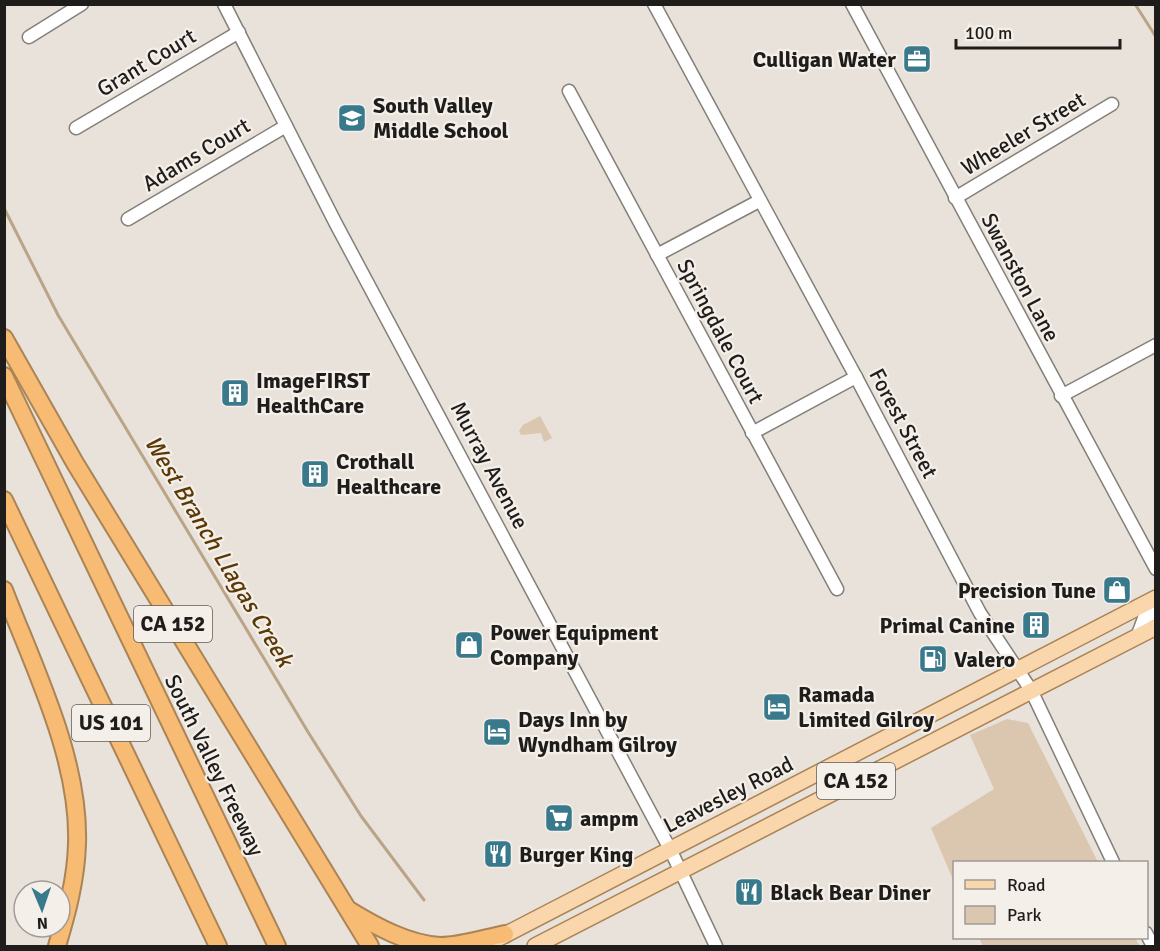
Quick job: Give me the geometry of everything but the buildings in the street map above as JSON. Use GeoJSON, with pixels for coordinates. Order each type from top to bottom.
{"type":"FeatureCollection","features":[{"type":"Feature","properties":{"kind":"highway","name":"CA 152"},"geometry":{"type":"LineString","coordinates":[[4,338],[75,463],[346,908],[373,925],[409,940],[441,946],[505,934]]}},
{"type":"Feature","properties":{"kind":"highway","name":"South Valley Freeway"},"geometry":{"type":"LineString","coordinates":[[4,376],[277,946]]}},
{"type":"Feature","properties":{"kind":"highway","name":"US 101"},"geometry":{"type":"LineString","coordinates":[[4,500],[218,946]]}},
{"type":"Feature","properties":{"kind":"highway"},"geometry":{"type":"LineString","coordinates":[[4,590],[57,731],[70,772],[76,807],[76,865],[57,946]]}},
{"type":"Feature","properties":{"kind":"highway"},"geometry":{"type":"LineString","coordinates":[[346,908],[370,946]]}},
{"type":"Feature","properties":{"kind":"main road","name":"Leavesley Road"},"geometry":{"type":"LineString","coordinates":[[481,946],[1155,598]]}},
{"type":"Feature","properties":{"kind":"main road","name":"Leavesley Road"},"geometry":{"type":"LineString","coordinates":[[535,946],[1155,627]]}},
{"type":"Feature","properties":{"kind":"street"},"geometry":{"type":"LineString","coordinates":[[29,37],[82,4]]}},
{"type":"Feature","properties":{"kind":"street","name":"Murray Avenue"},"geometry":{"type":"LineString","coordinates":[[224,4],[336,224],[670,849],[716,946]]}},
{"type":"Feature","properties":{"kind":"street","name":"Forest Street"},"geometry":{"type":"LineString","coordinates":[[654,4],[856,377],[980,613],[1031,690],[1113,861]]}},
{"type":"Feature","properties":{"kind":"street","name":"Swanston Lane"},"geometry":{"type":"LineString","coordinates":[[852,4],[1155,569]]}},
{"type":"Feature","properties":{"kind":"street","name":"Grant Court"},"geometry":{"type":"LineString","coordinates":[[76,129],[239,32]]}},
{"type":"Feature","properties":{"kind":"street","name":"Springdale Court"},"geometry":{"type":"LineString","coordinates":[[569,91],[837,589]]}},
{"type":"Feature","properties":{"kind":"street","name":"Wheeler Street"},"geometry":{"type":"LineString","coordinates":[[955,198],[1112,104]]}},
{"type":"Feature","properties":{"kind":"street","name":"Adams Court"},"geometry":{"type":"LineString","coordinates":[[128,219],[286,126]]}},
{"type":"Feature","properties":{"kind":"street"},"geometry":{"type":"LineString","coordinates":[[657,255],[759,201]]}},
{"type":"Feature","properties":{"kind":"street"},"geometry":{"type":"LineString","coordinates":[[1061,396],[1155,345]]}},
{"type":"Feature","properties":{"kind":"street"},"geometry":{"type":"LineString","coordinates":[[752,433],[856,377]]}},
{"type":"Feature","properties":{"kind":"street"},"geometry":{"type":"LineString","coordinates":[[1137,637],[1144,618],[1155,612]]}},
{"type":"Feature","properties":{"kind":"green space"},"geometry":{"type":"Polygon","coordinates":[[[540,416],[552,438],[544,442],[541,433],[521,435],[519,431],[523,425],[540,416]]]}},
{"type":"Feature","properties":{"kind":"green space"},"geometry":{"type":"Polygon","coordinates":[[[1007,719],[1028,723],[1097,861],[953,861],[953,880],[931,828],[994,789],[970,735],[1007,719]]]}},
{"type":"Feature","properties":{"kind":"green space"},"geometry":{"type":"Polygon","coordinates":[[[980,939],[1136,939],[1140,946],[983,946],[980,939]]]}},
{"type":"Feature","properties":{"kind":"waterway"},"geometry":{"type":"LineString","coordinates":[[1135,4],[1156,37]]}},
{"type":"Feature","properties":{"kind":"waterway","name":"West Branch Llagas Creek"},"geometry":{"type":"LineString","coordinates":[[4,208],[58,315],[308,732],[361,816],[424,900]]}},
{"type":"Feature","properties":{"kind":"place","name":"Culligan Water"},"geometry":{"type":"Point","coordinates":[917,59]}},
{"type":"Feature","properties":{"kind":"place","name":"South Valley Middle School"},"geometry":{"type":"Point","coordinates":[352,118]}},
{"type":"Feature","properties":{"kind":"place","name":"ImageFIRST HealthCare"},"geometry":{"type":"Point","coordinates":[235,393]}},
{"type":"Feature","properties":{"kind":"place","name":"Crothall Healthcare"},"geometry":{"type":"Point","coordinates":[315,474]}},
{"type":"Feature","properties":{"kind":"place","name":"Precision Tune"},"geometry":{"type":"Point","coordinates":[1117,590]}},
{"type":"Feature","properties":{"kind":"place","name":"Primal Canine"},"geometry":{"type":"Point","coordinates":[1036,625]}},
{"type":"Feature","properties":{"kind":"place","name":"Power Equipment Company"},"geometry":{"type":"Point","coordinates":[469,645]}},
{"type":"Feature","properties":{"kind":"place","name":"Valero"},"geometry":{"type":"Point","coordinates":[933,659]}},
{"type":"Feature","properties":{"kind":"place","name":"Ramada Limited Gilroy"},"geometry":{"type":"Point","coordinates":[777,707]}},
{"type":"Feature","properties":{"kind":"place","name":"Days Inn by Wyndham Gilroy"},"geometry":{"type":"Point","coordinates":[497,732]}},
{"type":"Feature","properties":{"kind":"place","name":"ampm"},"geometry":{"type":"Point","coordinates":[559,818]}},
{"type":"Feature","properties":{"kind":"place","name":"Burger King"},"geometry":{"type":"Point","coordinates":[498,854]}},
{"type":"Feature","properties":{"kind":"place","name":"Black Bear Diner"},"geometry":{"type":"Point","coordinates":[749,892]}}]}
